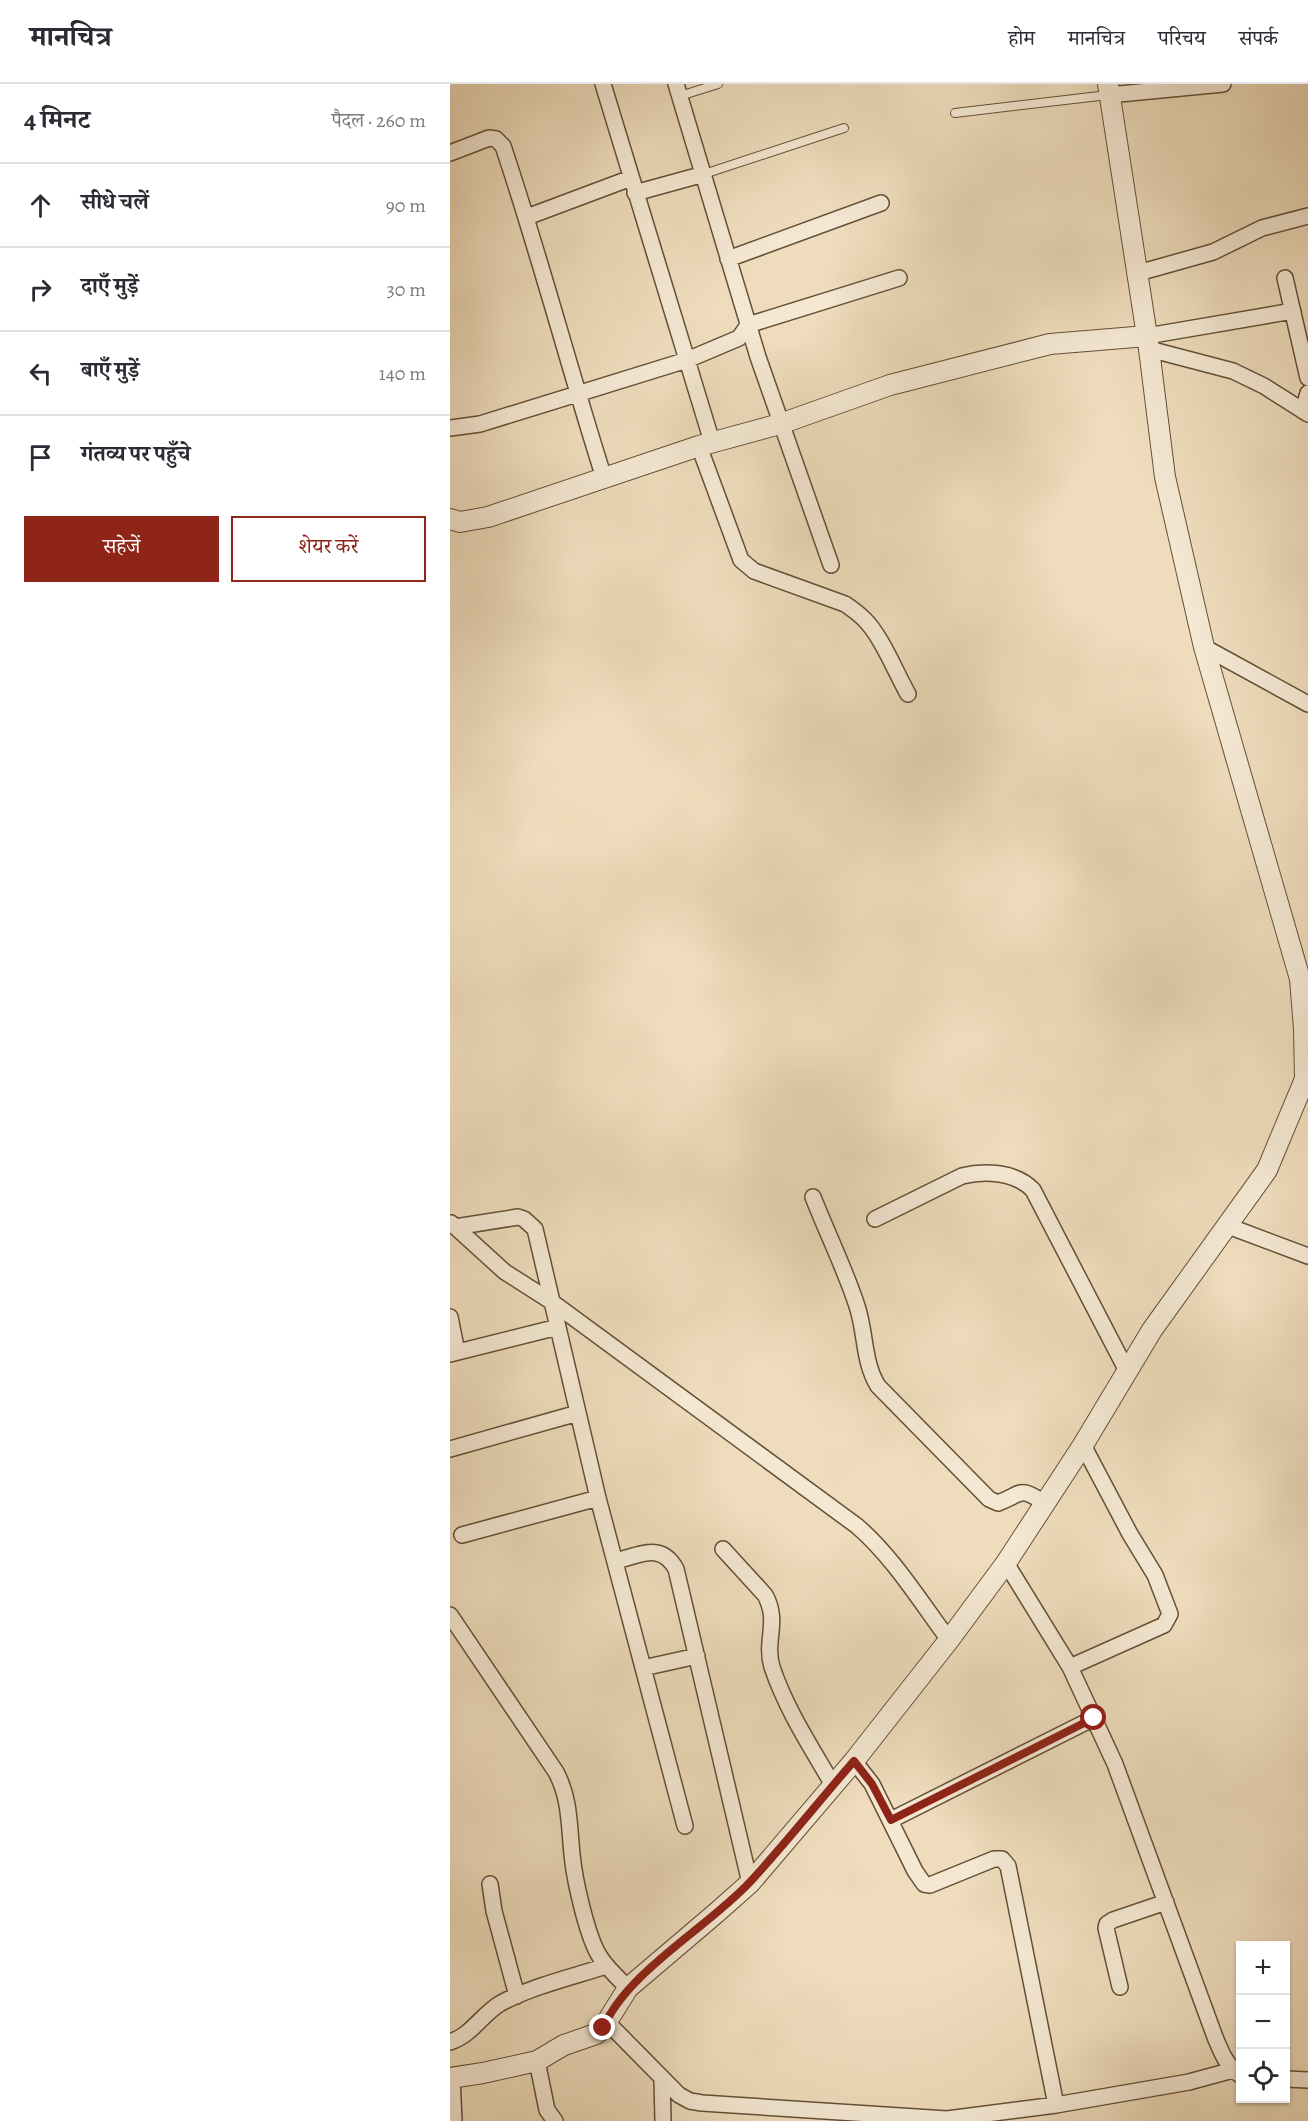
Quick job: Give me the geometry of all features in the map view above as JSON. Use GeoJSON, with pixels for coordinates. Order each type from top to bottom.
{"type":"FeatureCollection","features":[{"type":"Feature","properties":{"kind":"street"},"geometry":{"type":"LineString","coordinates":[[603,84],[687,360],[706,444],[741,560],[754,571],[844,604],[855,611],[873,631],[908,694]]}},
{"type":"Feature","properties":{"kind":"street"},"geometry":{"type":"LineString","coordinates":[[454,2121],[451,2078],[537,2061],[564,2045],[596,2034],[603,2028],[628,1988],[750,1883],[854,1761],[1006,1563],[1083,1445],[1152,1330],[1267,1170],[1305,1079],[1300,980],[1204,647],[1165,477],[1138,273],[1108,89],[1223,84]]}},
{"type":"Feature","properties":{"kind":"street"},"geometry":{"type":"LineString","coordinates":[[678,90],[748,325],[780,424],[831,565]]}},
{"type":"Feature","properties":{"kind":"street"},"geometry":{"type":"LineString","coordinates":[[450,153],[489,138],[500,141],[527,217],[577,393],[604,478]]}},
{"type":"Feature","properties":{"kind":"street"},"geometry":{"type":"LineString","coordinates":[[527,217],[633,186],[704,174]]}},
{"type":"Feature","properties":{"kind":"street"},"geometry":{"type":"LineString","coordinates":[[728,259],[881,203]]}},
{"type":"Feature","properties":{"kind":"street"},"geometry":{"type":"LineString","coordinates":[[1138,273],[1213,252],[1262,228],[1308,216]]}},
{"type":"Feature","properties":{"kind":"street"},"geometry":{"type":"LineString","coordinates":[[450,428],[480,424],[687,360],[739,338],[748,325],[899,278]]}},
{"type":"Feature","properties":{"kind":"street"},"geometry":{"type":"LineString","coordinates":[[1285,278],[1308,378]]}},
{"type":"Feature","properties":{"kind":"street"},"geometry":{"type":"LineString","coordinates":[[450,519],[460,522],[488,517],[706,444],[780,424],[890,385],[1050,344],[1148,342],[1293,311]]}},
{"type":"Feature","properties":{"kind":"street"},"geometry":{"type":"LineString","coordinates":[[1148,342],[1233,371],[1264,386],[1305,412],[1308,393]]}},
{"type":"Feature","properties":{"kind":"street"},"geometry":{"type":"LineString","coordinates":[[1204,647],[1308,704]]}},
{"type":"Feature","properties":{"kind":"street"},"geometry":{"type":"LineString","coordinates":[[874,1219],[962,1176],[980,1173],[1017,1178],[1026,1182],[1033,1190],[1127,1371]]}},
{"type":"Feature","properties":{"kind":"street"},"geometry":{"type":"LineString","coordinates":[[813,1197],[857,1304],[867,1360],[878,1386],[989,1499],[998,1503],[1016,1493],[1023,1492],[1045,1503]]}},
{"type":"Feature","properties":{"kind":"street"},"geometry":{"type":"LineString","coordinates":[[452,1225],[518,1217],[524,1218],[535,1229],[598,1498],[685,1826]]}},
{"type":"Feature","properties":{"kind":"street"},"geometry":{"type":"LineString","coordinates":[[452,1225],[506,1272],[552,1302],[872,1539],[949,1640]]}},
{"type":"Feature","properties":{"kind":"street"},"geometry":{"type":"LineString","coordinates":[[1228,1226],[1308,1256]]}},
{"type":"Feature","properties":{"kind":"street"},"geometry":{"type":"LineString","coordinates":[[450,1317],[454,1353],[558,1327]]}},
{"type":"Feature","properties":{"kind":"street"},"geometry":{"type":"LineString","coordinates":[[450,1449],[578,1413]]}},
{"type":"Feature","properties":{"kind":"street"},"geometry":{"type":"LineString","coordinates":[[1070,1667],[1164,1625],[1170,1614],[1155,1575],[1130,1534],[1083,1445]]}},
{"type":"Feature","properties":{"kind":"street"},"geometry":{"type":"LineString","coordinates":[[462,1535],[598,1498]]}},
{"type":"Feature","properties":{"kind":"street"},"geometry":{"type":"LineString","coordinates":[[723,1549],[765,1595],[770,1604],[772,1666],[793,1716],[833,1785]]}},
{"type":"Feature","properties":{"kind":"street"},"geometry":{"type":"LineString","coordinates":[[615,1561],[662,1552],[670,1558],[676,1569],[750,1883]]}},
{"type":"Feature","properties":{"kind":"street"},"geometry":{"type":"LineString","coordinates":[[1006,1563],[1070,1667],[1094,1718],[1128,1798],[1215,2037],[1224,2058],[1236,2071]]}},
{"type":"Feature","properties":{"kind":"street"},"geometry":{"type":"LineString","coordinates":[[450,1615],[548,1759],[563,1785],[568,1804],[575,1878],[593,1941],[606,1966],[628,1988]]}},
{"type":"Feature","properties":{"kind":"street"},"geometry":{"type":"LineString","coordinates":[[643,1668],[697,1656]]}},
{"type":"Feature","properties":{"kind":"street"},"geometry":{"type":"LineString","coordinates":[[891,1820],[1094,1718]]}},
{"type":"Feature","properties":{"kind":"street"},"geometry":{"type":"LineString","coordinates":[[854,1761],[872,1784],[915,1871],[924,1884],[930,1886],[994,1859],[1002,1859],[1008,1866],[1056,2105]]}},
{"type":"Feature","properties":{"kind":"street"},"geometry":{"type":"LineString","coordinates":[[490,1884],[494,1911],[517,1996]]}},
{"type":"Feature","properties":{"kind":"street"},"geometry":{"type":"LineString","coordinates":[[1120,1987],[1107,1924],[1166,1902]]}},
{"type":"Feature","properties":{"kind":"street"},"geometry":{"type":"LineString","coordinates":[[450,2042],[466,2035],[493,2008],[517,1996],[606,1966]]}},
{"type":"Feature","properties":{"kind":"street"},"geometry":{"type":"LineString","coordinates":[[606,2021],[679,2095],[690,2101],[742,2114],[947,2119],[1056,2105],[1236,2072]]}},
{"type":"Feature","properties":{"kind":"street"},"geometry":{"type":"LineString","coordinates":[[537,2061],[547,2110],[555,2121]]}},
{"type":"Feature","properties":{"kind":"street"},"geometry":{"type":"LineString","coordinates":[[662,2079],[663,2121]]}},
{"type":"Feature","properties":{"kind":"street"},"geometry":{"type":"LineString","coordinates":[[1290,2079],[1308,2080]]}},
{"type":"Feature","properties":{"kind":"lane"},"geometry":{"type":"LineString","coordinates":[[678,90],[718,84]]}},
{"type":"Feature","properties":{"kind":"lane"},"geometry":{"type":"LineString","coordinates":[[955,113],[1108,89]]}},
{"type":"Feature","properties":{"kind":"lane"},"geometry":{"type":"LineString","coordinates":[[704,174],[844,128]]}},
{"type":"Feature","properties":{"kind":"route"},"geometry":{"type":"LineString","coordinates":[[603,2028],[628,1988],[750,1883],[854,1761],[872,1784],[891,1820],[1094,1718]]}}]}
